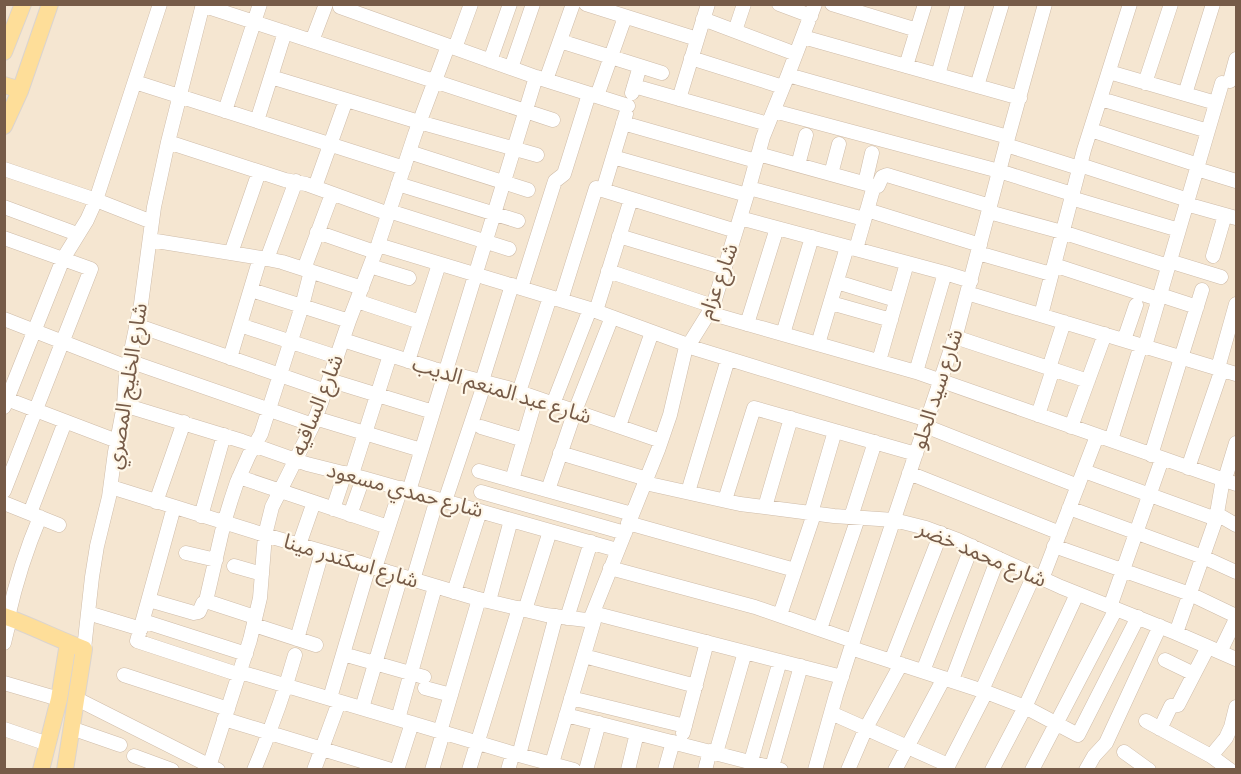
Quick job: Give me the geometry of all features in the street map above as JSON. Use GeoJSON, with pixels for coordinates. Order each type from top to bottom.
{"type":"FeatureCollection","features":[{"type":"Feature","properties":{"kind":"main road"},"geometry":{"type":"LineString","coordinates":[[23,4],[4,53],[20,60],[31,58]]}},
{"type":"Feature","properties":{"kind":"main road"},"geometry":{"type":"LineString","coordinates":[[4,126],[12,88],[31,58],[51,4]]}},
{"type":"Feature","properties":{"kind":"main road"},"geometry":{"type":"LineString","coordinates":[[8,617],[84,649]]}},
{"type":"Feature","properties":{"kind":"main road"},"geometry":{"type":"LineString","coordinates":[[41,770],[59,699],[68,643]]}},
{"type":"Feature","properties":{"kind":"main road","name":"شارع الخليج المصري"},"geometry":{"type":"LineString","coordinates":[[67,769],[84,649]]}},
{"type":"Feature","properties":{"kind":"street"},"geometry":{"type":"LineString","coordinates":[[117,441],[6,401],[63,259],[96,201],[159,4]]}},
{"type":"Feature","properties":{"kind":"street"},"geometry":{"type":"LineString","coordinates":[[225,111],[260,4]]}},
{"type":"Feature","properties":{"kind":"street"},"geometry":{"type":"LineString","coordinates":[[312,41],[326,4]]}},
{"type":"Feature","properties":{"kind":"street"},"geometry":{"type":"LineString","coordinates":[[455,4],[470,7]]}},
{"type":"Feature","properties":{"kind":"street"},"geometry":{"type":"LineString","coordinates":[[490,61],[510,4]]}},
{"type":"Feature","properties":{"kind":"street"},"geometry":{"type":"LineString","coordinates":[[511,68],[533,4]]}},
{"type":"Feature","properties":{"kind":"street"},"geometry":{"type":"LineString","coordinates":[[314,770],[322,749],[343,654],[372,567],[421,450],[525,111],[560,41],[573,4]]}},
{"type":"Feature","properties":{"kind":"street"},"geometry":{"type":"LineString","coordinates":[[586,4],[697,39]]}},
{"type":"Feature","properties":{"kind":"street"},"geometry":{"type":"LineString","coordinates":[[679,99],[708,4]]}},
{"type":"Feature","properties":{"kind":"street"},"geometry":{"type":"LineString","coordinates":[[735,31],[744,4]]}},
{"type":"Feature","properties":{"kind":"street"},"geometry":{"type":"LineString","coordinates":[[779,4],[813,10]]}},
{"type":"Feature","properties":{"kind":"street"},"geometry":{"type":"LineString","coordinates":[[832,4],[857,8],[917,30]]}},
{"type":"Feature","properties":{"kind":"street"},"geometry":{"type":"LineString","coordinates":[[906,66],[925,4]]}},
{"type":"Feature","properties":{"kind":"street"},"geometry":{"type":"LineString","coordinates":[[938,75],[958,4]]}},
{"type":"Feature","properties":{"kind":"street"},"geometry":{"type":"LineString","coordinates":[[977,86],[1002,4]]}},
{"type":"Feature","properties":{"kind":"street","name":"شارع سيد الحلو"},"geometry":{"type":"LineString","coordinates":[[815,770],[852,645],[955,337],[1045,4]]}},
{"type":"Feature","properties":{"kind":"street"},"geometry":{"type":"LineString","coordinates":[[1041,315],[1080,166],[1130,4]]}},
{"type":"Feature","properties":{"kind":"street"},"geometry":{"type":"LineString","coordinates":[[1145,83],[1171,4]]}},
{"type":"Feature","properties":{"kind":"street"},"geometry":{"type":"LineString","coordinates":[[1185,94],[1213,4]]}},
{"type":"Feature","properties":{"kind":"street"},"geometry":{"type":"LineString","coordinates":[[202,5],[553,120]]}},
{"type":"Feature","properties":{"kind":"street","name":"شارع الخليج المصري"},"geometry":{"type":"LineString","coordinates":[[84,649],[97,546],[111,487],[128,364],[141,304],[154,207],[202,5]]}},
{"type":"Feature","properties":{"kind":"street"},"geometry":{"type":"LineString","coordinates":[[349,7],[490,61],[628,106]]}},
{"type":"Feature","properties":{"kind":"street","name":"شارع الساقيه"},"geometry":{"type":"LineString","coordinates":[[212,768],[255,621],[260,598],[265,535],[272,507],[314,421],[377,248],[419,122],[435,81],[470,7]]}},
{"type":"Feature","properties":{"kind":"street","name":"شارع عزام"},"geometry":{"type":"LineString","coordinates":[[550,767],[584,656],[592,618],[661,441],[675,395],[683,356],[711,310],[768,124],[813,10]]}},
{"type":"Feature","properties":{"kind":"street"},"geometry":{"type":"LineString","coordinates":[[362,708],[407,578],[441,500],[553,187],[564,174],[625,16]]}},
{"type":"Feature","properties":{"kind":"street"},"geometry":{"type":"LineString","coordinates":[[703,19],[796,54]]}},
{"type":"Feature","properties":{"kind":"street"},"geometry":{"type":"LineString","coordinates":[[257,121],[285,32]]}},
{"type":"Feature","properties":{"kind":"street"},"geometry":{"type":"LineString","coordinates":[[803,37],[1020,98]]}},
{"type":"Feature","properties":{"kind":"street"},"geometry":{"type":"LineString","coordinates":[[560,41],[662,73]]}},
{"type":"Feature","properties":{"kind":"street"},"geometry":{"type":"LineString","coordinates":[[691,58],[786,81],[1007,141],[1231,217],[1213,256]]}},
{"type":"Feature","properties":{"kind":"street"},"geometry":{"type":"LineString","coordinates":[[831,713],[947,767],[1057,539],[1084,471],[1104,438],[1143,346],[1216,104],[1236,59]]}},
{"type":"Feature","properties":{"kind":"street"},"geometry":{"type":"LineString","coordinates":[[519,392],[613,157],[640,66]]}},
{"type":"Feature","properties":{"kind":"street"},"geometry":{"type":"LineString","coordinates":[[1109,72],[1216,104]]}},
{"type":"Feature","properties":{"kind":"street"},"geometry":{"type":"LineString","coordinates":[[271,77],[537,155]]}},
{"type":"Feature","properties":{"kind":"street"},"geometry":{"type":"LineString","coordinates":[[135,82],[404,168]]}},
{"type":"Feature","properties":{"kind":"street"},"geometry":{"type":"LineString","coordinates":[[634,86],[768,124]]}},
{"type":"Feature","properties":{"kind":"street"},"geometry":{"type":"LineString","coordinates":[[1101,99],[1208,131]]}},
{"type":"Feature","properties":{"kind":"street"},"geometry":{"type":"LineString","coordinates":[[315,187],[346,100]]}},
{"type":"Feature","properties":{"kind":"street"},"geometry":{"type":"LineString","coordinates":[[774,111],[999,171],[1179,230]]}},
{"type":"Feature","properties":{"kind":"street"},"geometry":{"type":"LineString","coordinates":[[623,123],[757,158],[798,165],[878,186],[882,177],[887,174],[1062,232],[1221,277]]}},
{"type":"Feature","properties":{"kind":"street"},"geometry":{"type":"LineString","coordinates":[[1091,130],[1236,181]]}},
{"type":"Feature","properties":{"kind":"street"},"geometry":{"type":"LineString","coordinates":[[798,165],[806,135]]}},
{"type":"Feature","properties":{"kind":"street"},"geometry":{"type":"LineString","coordinates":[[168,142],[509,249]]}},
{"type":"Feature","properties":{"kind":"street"},"geometry":{"type":"LineString","coordinates":[[831,174],[839,144]]}},
{"type":"Feature","properties":{"kind":"street"},"geometry":{"type":"LineString","coordinates":[[409,152],[528,190]]}},
{"type":"Feature","properties":{"kind":"street"},"geometry":{"type":"LineString","coordinates":[[818,344],[837,282],[866,214],[872,153]]}},
{"type":"Feature","properties":{"kind":"street"},"geometry":{"type":"LineString","coordinates":[[613,157],[748,192],[866,214],[979,249],[1197,308]]}},
{"type":"Feature","properties":{"kind":"street"},"geometry":{"type":"LineString","coordinates":[[4,169],[152,222]]}},
{"type":"Feature","properties":{"kind":"street"},"geometry":{"type":"LineString","coordinates":[[231,253],[259,171]]}},
{"type":"Feature","properties":{"kind":"street"},"geometry":{"type":"LineString","coordinates":[[230,358],[251,290],[296,182]]}},
{"type":"Feature","properties":{"kind":"street"},"geometry":{"type":"LineString","coordinates":[[398,184],[518,221]]}},
{"type":"Feature","properties":{"kind":"street"},"geometry":{"type":"LineString","coordinates":[[600,189],[631,199],[738,224],[777,228],[945,273],[969,287],[1041,315],[1236,374]]}},
{"type":"Feature","properties":{"kind":"street"},"geometry":{"type":"LineString","coordinates":[[149,600],[194,613],[199,612],[206,601],[224,523],[240,476],[249,455],[256,446],[270,410],[302,306],[317,232],[332,194]]}},
{"type":"Feature","properties":{"kind":"street"},"geometry":{"type":"LineString","coordinates":[[553,404],[608,271],[631,199]]}},
{"type":"Feature","properties":{"kind":"street"},"geometry":{"type":"LineString","coordinates":[[4,207],[77,234]]}},
{"type":"Feature","properties":{"kind":"street"},"geometry":{"type":"LineString","coordinates":[[747,324],[777,228]]}},
{"type":"Feature","properties":{"kind":"street"},"geometry":{"type":"LineString","coordinates":[[317,232],[475,274],[593,310],[688,346],[927,423],[1078,486]]}},
{"type":"Feature","properties":{"kind":"street"},"geometry":{"type":"LineString","coordinates":[[620,236],[725,268]]}},
{"type":"Feature","properties":{"kind":"street"},"geometry":{"type":"LineString","coordinates":[[783,334],[812,237]]}},
{"type":"Feature","properties":{"kind":"street"},"geometry":{"type":"LineString","coordinates":[[4,491],[91,269],[5,238]]}},
{"type":"Feature","properties":{"kind":"street"},"geometry":{"type":"LineString","coordinates":[[150,240],[264,258],[308,270],[420,322]]}},
{"type":"Feature","properties":{"kind":"street"},"geometry":{"type":"LineString","coordinates":[[879,362],[908,263]]}},
{"type":"Feature","properties":{"kind":"street"},"geometry":{"type":"LineString","coordinates":[[408,361],[439,264]]}},
{"type":"Feature","properties":{"kind":"street"},"geometry":{"type":"LineString","coordinates":[[370,266],[409,278]]}},
{"type":"Feature","properties":{"kind":"street"},"geometry":{"type":"LineString","coordinates":[[608,271],[747,324],[916,372],[1156,457],[1228,480]]}},
{"type":"Feature","properties":{"kind":"street"},"geometry":{"type":"LineString","coordinates":[[916,372],[945,273]]}},
{"type":"Feature","properties":{"kind":"street"},"geometry":{"type":"LineString","coordinates":[[837,282],[896,300]]}},
{"type":"Feature","properties":{"kind":"street"},"geometry":{"type":"LineString","coordinates":[[251,290],[349,321]]}},
{"type":"Feature","properties":{"kind":"street"},"geometry":{"type":"LineString","coordinates":[[1032,770],[1113,608],[1123,570],[1149,494],[1181,357],[1202,290]]}},
{"type":"Feature","properties":{"kind":"street"},"geometry":{"type":"LineString","coordinates":[[831,303],[891,320]]}},
{"type":"Feature","properties":{"kind":"street"},"geometry":{"type":"LineString","coordinates":[[1188,468],[1220,368],[1236,304]]}},
{"type":"Feature","properties":{"kind":"street"},"geometry":{"type":"LineString","coordinates":[[1124,340],[1136,305]]}},
{"type":"Feature","properties":{"kind":"street"},"geometry":{"type":"LineString","coordinates":[[548,490],[575,411],[612,317]]}},
{"type":"Feature","properties":{"kind":"street"},"geometry":{"type":"LineString","coordinates":[[4,319],[62,342],[270,410],[365,433],[421,450]]}},
{"type":"Feature","properties":{"kind":"street"},"geometry":{"type":"LineString","coordinates":[[1038,415],[1064,322]]}},
{"type":"Feature","properties":{"kind":"street"},"geometry":{"type":"LineString","coordinates":[[136,325],[280,375],[377,395],[433,412]]}},
{"type":"Feature","properties":{"kind":"street"},"geometry":{"type":"LineString","coordinates":[[240,325],[337,357]]}},
{"type":"Feature","properties":{"kind":"street"},"geometry":{"type":"LineString","coordinates":[[619,426],[652,332]]}},
{"type":"Feature","properties":{"kind":"street"},"geometry":{"type":"LineString","coordinates":[[1071,427],[1105,334]]}},
{"type":"Feature","properties":{"kind":"street"},"geometry":{"type":"LineString","coordinates":[[955,337],[1088,381]]}},
{"type":"Feature","properties":{"kind":"street","name":"شارع عبد المنعم الديب"},"geometry":{"type":"LineString","coordinates":[[343,340],[519,392],[661,441]]}},
{"type":"Feature","properties":{"kind":"street"},"geometry":{"type":"LineString","coordinates":[[350,515],[353,475],[390,355]]}},
{"type":"Feature","properties":{"kind":"street"},"geometry":{"type":"LineString","coordinates":[[688,492],[728,359]]}},
{"type":"Feature","properties":{"kind":"street"},"geometry":{"type":"LineString","coordinates":[[512,480],[536,398]]}},
{"type":"Feature","properties":{"kind":"street","name":"شارع حمدي مسعود"},"geometry":{"type":"LineString","coordinates":[[124,405],[184,422],[295,460],[617,550]]}},
{"type":"Feature","properties":{"kind":"street"},"geometry":{"type":"LineString","coordinates":[[725,500],[754,408],[916,454]]}},
{"type":"Feature","properties":{"kind":"street"},"geometry":{"type":"LineString","coordinates":[[765,507],[791,418]]}},
{"type":"Feature","properties":{"kind":"street"},"geometry":{"type":"LineString","coordinates":[[4,643],[16,582],[64,422]]}},
{"type":"Feature","properties":{"kind":"street"},"geometry":{"type":"LineString","coordinates":[[156,502],[184,422]]}},
{"type":"Feature","properties":{"kind":"street"},"geometry":{"type":"LineString","coordinates":[[482,427],[524,440]]}},
{"type":"Feature","properties":{"kind":"street"},"geometry":{"type":"LineString","coordinates":[[780,615],[813,513],[835,431]]}},
{"type":"Feature","properties":{"kind":"street"},"geometry":{"type":"LineString","coordinates":[[201,516],[224,435]]}},
{"type":"Feature","properties":{"kind":"street"},"geometry":{"type":"LineString","coordinates":[[820,629],[855,518],[875,442]]}},
{"type":"Feature","properties":{"kind":"street"},"geometry":{"type":"LineString","coordinates":[[1176,633],[1228,480],[1236,443]]}},
{"type":"Feature","properties":{"kind":"street","name":"شارع محمد خضر"},"geometry":{"type":"LineString","coordinates":[[560,453],[646,481],[725,500],[855,518],[894,520],[941,533],[1077,594],[1236,659]]}},
{"type":"Feature","properties":{"kind":"street"},"geometry":{"type":"LineString","coordinates":[[215,466],[280,491],[388,527]]}},
{"type":"Feature","properties":{"kind":"street"},"geometry":{"type":"LineString","coordinates":[[479,471],[548,490],[628,523]]}},
{"type":"Feature","properties":{"kind":"street"},"geometry":{"type":"LineString","coordinates":[[1084,471],[1236,525]]}},
{"type":"Feature","properties":{"kind":"street"},"geometry":{"type":"LineString","coordinates":[[909,473],[1123,570],[1190,594],[1236,617],[1214,650],[1194,674],[1179,705],[1172,706],[1160,729]]}},
{"type":"Feature","properties":{"kind":"street"},"geometry":{"type":"LineString","coordinates":[[333,509],[353,475]]}},
{"type":"Feature","properties":{"kind":"street","name":"شارع اسكندر مينا"},"geometry":{"type":"LineString","coordinates":[[111,487],[484,600],[562,617],[592,618],[707,642],[842,676]]}},
{"type":"Feature","properties":{"kind":"street"},"geometry":{"type":"LineString","coordinates":[[454,592],[484,512],[487,494],[628,523],[795,570]]}},
{"type":"Feature","properties":{"kind":"street"},"geometry":{"type":"LineString","coordinates":[[299,545],[314,502]]}},
{"type":"Feature","properties":{"kind":"street"},"geometry":{"type":"LineString","coordinates":[[4,503],[59,525]]}},
{"type":"Feature","properties":{"kind":"street"},"geometry":{"type":"LineString","coordinates":[[140,630],[174,507]]}},
{"type":"Feature","properties":{"kind":"street"},"geometry":{"type":"LineString","coordinates":[[1069,508],[1203,556],[1236,572]]}},
{"type":"Feature","properties":{"kind":"street"},"geometry":{"type":"LineString","coordinates":[[432,770],[451,695],[511,520]]}},
{"type":"Feature","properties":{"kind":"street"},"geometry":{"type":"LineString","coordinates":[[468,770],[550,531]]}},
{"type":"Feature","properties":{"kind":"street"},"geometry":{"type":"LineString","coordinates":[[848,770],[896,663],[941,533]]}},
{"type":"Feature","properties":{"kind":"street"},"geometry":{"type":"LineString","coordinates":[[508,770],[516,754],[562,617],[591,542]]}},
{"type":"Feature","properties":{"kind":"street"},"geometry":{"type":"LineString","coordinates":[[923,671],[972,546]]}},
{"type":"Feature","properties":{"kind":"street"},"geometry":{"type":"LineString","coordinates":[[297,639],[322,552]]}},
{"type":"Feature","properties":{"kind":"street"},"geometry":{"type":"LineString","coordinates":[[186,553],[216,560]]}},
{"type":"Feature","properties":{"kind":"street"},"geometry":{"type":"LineString","coordinates":[[895,770],[948,679],[999,558]]}},
{"type":"Feature","properties":{"kind":"street"},"geometry":{"type":"LineString","coordinates":[[234,566],[262,574]]}},
{"type":"Feature","properties":{"kind":"street"},"geometry":{"type":"LineString","coordinates":[[610,568],[733,600],[820,629],[896,663],[984,691],[1025,707],[1078,735],[1138,617]]}},
{"type":"Feature","properties":{"kind":"street"},"geometry":{"type":"LineString","coordinates":[[398,770],[405,721],[420,679],[435,587]]}},
{"type":"Feature","properties":{"kind":"street"},"geometry":{"type":"LineString","coordinates":[[992,770],[1025,707],[1077,594]]}},
{"type":"Feature","properties":{"kind":"street"},"geometry":{"type":"LineString","coordinates":[[206,601],[316,645]]}},
{"type":"Feature","properties":{"kind":"street"},"geometry":{"type":"LineString","coordinates":[[88,613],[140,630],[246,654]]}},
{"type":"Feature","properties":{"kind":"street"},"geometry":{"type":"LineString","coordinates":[[1086,770],[1094,756],[1106,743],[1160,626]]}},
{"type":"Feature","properties":{"kind":"street"},"geometry":{"type":"LineString","coordinates":[[140,630],[240,674],[516,754],[550,767],[574,770]]}},
{"type":"Feature","properties":{"kind":"street"},"geometry":{"type":"LineString","coordinates":[[665,770],[685,726],[707,642]]}},
{"type":"Feature","properties":{"kind":"street"},"geometry":{"type":"LineString","coordinates":[[705,770],[745,652]]}},
{"type":"Feature","properties":{"kind":"street"},"geometry":{"type":"LineString","coordinates":[[343,654],[420,679],[451,695]]}},
{"type":"Feature","properties":{"kind":"street"},"geometry":{"type":"LineString","coordinates":[[254,770],[286,686],[295,655]]}},
{"type":"Feature","properties":{"kind":"street"},"geometry":{"type":"LineString","coordinates":[[584,656],[696,686]]}},
{"type":"Feature","properties":{"kind":"street"},"geometry":{"type":"LineString","coordinates":[[1165,660],[1194,674]]}},
{"type":"Feature","properties":{"kind":"street"},"geometry":{"type":"LineString","coordinates":[[750,766],[780,661]]}},
{"type":"Feature","properties":{"kind":"street"},"geometry":{"type":"LineString","coordinates":[[566,714],[713,752],[750,766],[777,768],[801,666]]}},
{"type":"Feature","properties":{"kind":"street"},"geometry":{"type":"LineString","coordinates":[[124,675],[269,733],[322,749],[357,765],[391,770]]}},
{"type":"Feature","properties":{"kind":"street"},"geometry":{"type":"LineString","coordinates":[[4,683],[59,699]]}},
{"type":"Feature","properties":{"kind":"street"},"geometry":{"type":"LineString","coordinates":[[571,698],[685,726]]}},
{"type":"Feature","properties":{"kind":"street"},"geometry":{"type":"LineString","coordinates":[[77,699],[212,768]]}},
{"type":"Feature","properties":{"kind":"street"},"geometry":{"type":"LineString","coordinates":[[1210,756],[1226,738],[1236,707]]}},
{"type":"Feature","properties":{"kind":"street"},"geometry":{"type":"LineString","coordinates":[[1146,721],[1210,756],[1230,770]]}},
{"type":"Feature","properties":{"kind":"street"},"geometry":{"type":"LineString","coordinates":[[586,770],[599,723]]}},
{"type":"Feature","properties":{"kind":"street"},"geometry":{"type":"LineString","coordinates":[[71,728],[120,745]]}},
{"type":"Feature","properties":{"kind":"street"},"geometry":{"type":"LineString","coordinates":[[4,729],[48,744]]}},
{"type":"Feature","properties":{"kind":"street"},"geometry":{"type":"LineString","coordinates":[[628,770],[637,733]]}},
{"type":"Feature","properties":{"kind":"street"},"geometry":{"type":"LineString","coordinates":[[1124,752],[1149,770]]}},
{"type":"Feature","properties":{"kind":"street"},"geometry":{"type":"LineString","coordinates":[[134,756],[172,770]]}},
{"type":"Feature","properties":{"kind":"shaded area"},"geometry":{"type":"Polygon","coordinates":[[[5,5],[1236,5],[1236,769],[5,770],[5,5]]]}}]}
